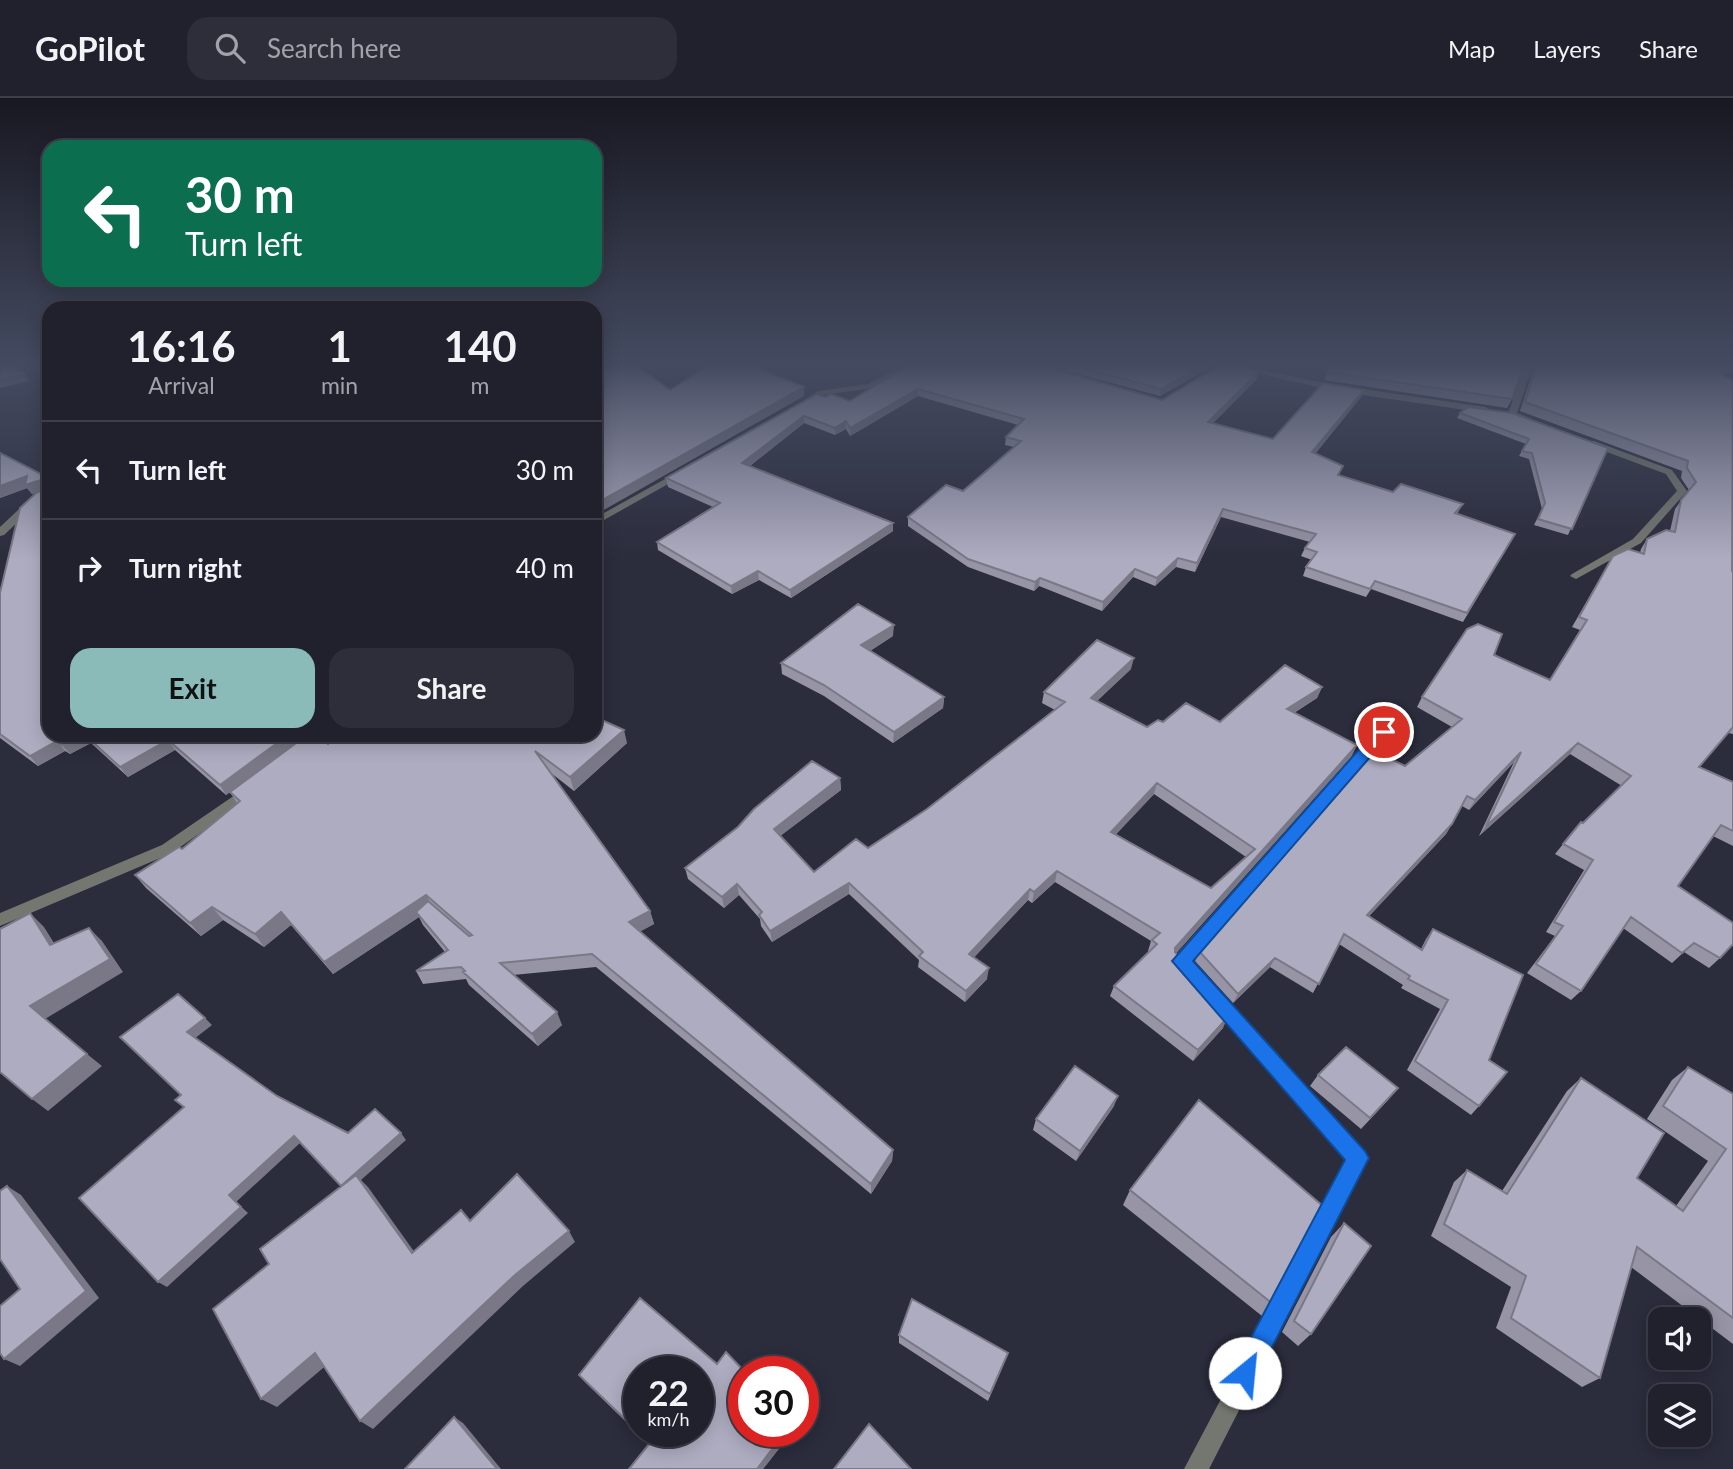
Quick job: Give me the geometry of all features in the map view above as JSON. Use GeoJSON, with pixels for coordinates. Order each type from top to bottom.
{"type":"FeatureCollection","features":[{"type":"Feature","properties":{"kind":"street"},"geometry":{"type":"LineString","coordinates":[[1576,576],[1637,541],[1682,491],[1669,472],[1580,439]]}},
{"type":"Feature","properties":{"kind":"street"},"geometry":{"type":"LineString","coordinates":[[602,518],[692,467]]}},
{"type":"Feature","properties":{"kind":"street"},"geometry":{"type":"LineString","coordinates":[[0,533],[42,496]]}},
{"type":"Feature","properties":{"kind":"street"},"geometry":{"type":"LineString","coordinates":[[1196,1469],[1358,1158],[1181,961],[1384,732]]}},
{"type":"Feature","properties":{"kind":"street"},"geometry":{"type":"LineString","coordinates":[[0,920],[167,849],[266,778]]}},
{"type":"Feature","properties":{"kind":"building"},"geometry":{"type":"Polygon","coordinates":[[[602,431],[725,431],[602,500],[602,431]]]}},
{"type":"Feature","properties":{"kind":"building"},"geometry":{"type":"Polygon","coordinates":[[[751,431],[784,431],[742,463],[893,523],[790,590],[758,571],[731,586],[657,542],[720,503],[666,478],[751,431]]]}},
{"type":"Feature","properties":{"kind":"building"},"geometry":{"type":"Polygon","coordinates":[[[1012,431],[1242,431],[1273,439],[1280,431],[1330,431],[1312,452],[1343,466],[1338,475],[1393,492],[1401,484],[1463,504],[1455,513],[1515,534],[1467,613],[1375,581],[1370,589],[1306,567],[1317,552],[1305,548],[1316,534],[1223,509],[1197,563],[1178,558],[1157,578],[1135,569],[1103,602],[1040,578],[1035,582],[968,559],[908,517],[946,485],[963,491],[1021,441],[1006,437],[1012,431]]]}},
{"type":"Feature","properties":{"kind":"building"},"geometry":{"type":"Polygon","coordinates":[[[1508,431],[1561,431],[1608,448],[1572,529],[1538,519],[1545,503],[1532,453],[1522,451],[1529,439],[1508,431]]]}},
{"type":"Feature","properties":{"kind":"building"},"geometry":{"type":"Polygon","coordinates":[[[1605,431],[1733,431],[1733,727],[1699,767],[1733,782],[1733,831],[1721,825],[1678,886],[1733,923],[1733,944],[1720,958],[1694,943],[1682,953],[1631,917],[1581,991],[1536,964],[1563,926],[1554,922],[1593,860],[1563,844],[1581,822],[1631,776],[1578,743],[1486,826],[1521,752],[1475,800],[1467,796],[1452,824],[1367,915],[1422,950],[1433,929],[1523,975],[1489,1060],[1507,1072],[1479,1106],[1415,1061],[1448,1000],[1408,979],[1410,976],[1344,934],[1319,984],[1275,958],[1238,994],[1199,951],[1372,755],[1375,757],[1379,753],[1405,766],[1462,719],[1422,697],[1467,629],[1478,624],[1502,634],[1494,655],[1550,680],[1587,620],[1579,617],[1613,556],[1628,549],[1644,554],[1647,539],[1666,530],[1675,532],[1681,500],[1696,482],[1687,468],[1688,461],[1605,431]]]}},
{"type":"Feature","properties":{"kind":"building"},"geometry":{"type":"Polygon","coordinates":[[[0,453],[42,474],[42,480],[25,485],[27,476],[0,486],[0,453]]]}},
{"type":"Feature","properties":{"kind":"building"},"geometry":{"type":"Polygon","coordinates":[[[42,490],[42,742],[55,742],[30,756],[0,734],[0,593],[20,508],[42,490]]]}},
{"type":"Feature","properties":{"kind":"building"},"geometry":{"type":"Polygon","coordinates":[[[858,604],[894,625],[861,645],[944,697],[894,732],[824,685],[781,663],[858,604]]]}},
{"type":"Feature","properties":{"kind":"building"},"geometry":{"type":"Polygon","coordinates":[[[1097,640],[1134,658],[1091,698],[1147,727],[1158,720],[1163,722],[1186,703],[1220,722],[1285,665],[1322,687],[1287,709],[1357,745],[1175,948],[1175,952],[1224,1007],[1219,1011],[1228,1017],[1198,1050],[1114,986],[1157,944],[1152,940],[1160,933],[1057,871],[1034,892],[1030,889],[969,954],[989,968],[966,991],[919,956],[923,952],[849,883],[770,931],[759,915],[762,912],[737,884],[722,897],[685,868],[738,827],[754,809],[812,761],[840,778],[774,829],[814,872],[856,839],[868,848],[927,809],[1065,702],[1044,692],[1097,640]],[[1157,783],[1111,832],[1211,888],[1255,849],[1157,783]]]}},
{"type":"Feature","properties":{"kind":"building"},"geometry":{"type":"Polygon","coordinates":[[[602,720],[624,730],[570,777],[535,751],[650,911],[629,922],[893,1150],[871,1184],[592,954],[500,963],[557,1012],[532,1034],[463,972],[465,971],[461,967],[416,971],[448,950],[416,912],[428,901],[469,936],[472,935],[426,895],[324,962],[281,912],[255,934],[212,907],[190,923],[135,875],[179,847],[182,849],[240,801],[230,792],[298,742],[602,742],[602,720]]]}},
{"type":"Feature","properties":{"kind":"building"},"geometry":{"type":"Polygon","coordinates":[[[93,742],[164,742],[120,767],[93,742]]]}},
{"type":"Feature","properties":{"kind":"building"},"geometry":{"type":"Polygon","coordinates":[[[170,742],[278,742],[220,785],[170,742]]]}},
{"type":"Feature","properties":{"kind":"building"},"geometry":{"type":"Polygon","coordinates":[[[30,913],[50,945],[89,928],[110,959],[30,1006],[87,1054],[32,1099],[0,1072],[0,929],[30,913]]]}},
{"type":"Feature","properties":{"kind":"building"},"geometry":{"type":"Polygon","coordinates":[[[178,994],[205,1018],[187,1032],[277,1096],[348,1133],[375,1109],[401,1133],[341,1186],[294,1136],[229,1195],[241,1207],[158,1282],[79,1198],[184,1107],[175,1100],[181,1095],[120,1037],[178,994]]]}},
{"type":"Feature","properties":{"kind":"building"},"geometry":{"type":"Polygon","coordinates":[[[1346,1047],[1398,1088],[1370,1118],[1318,1075],[1346,1047]]]}},
{"type":"Feature","properties":{"kind":"building"},"geometry":{"type":"Polygon","coordinates":[[[1075,1066],[1118,1096],[1080,1151],[1036,1119],[1075,1066]]]}},
{"type":"Feature","properties":{"kind":"building"},"geometry":{"type":"Polygon","coordinates":[[[1688,1067],[1733,1094],[1733,1318],[1637,1247],[1600,1378],[1511,1318],[1526,1276],[1444,1224],[1467,1170],[1507,1194],[1581,1078],[1664,1133],[1637,1178],[1683,1211],[1726,1149],[1663,1106],[1688,1067]]]}},
{"type":"Feature","properties":{"kind":"building"},"geometry":{"type":"Polygon","coordinates":[[[1199,1100],[1324,1207],[1273,1304],[1130,1190],[1199,1100]]]}},
{"type":"Feature","properties":{"kind":"building"},"geometry":{"type":"Polygon","coordinates":[[[517,1174],[569,1231],[515,1275],[360,1421],[315,1353],[261,1399],[213,1309],[269,1264],[260,1249],[356,1175],[412,1253],[461,1210],[470,1221],[517,1174]]]}},
{"type":"Feature","properties":{"kind":"building"},"geometry":{"type":"Polygon","coordinates":[[[7,1186],[86,1291],[4,1359],[0,1353],[0,1306],[20,1289],[0,1259],[0,1191],[7,1186]]]}},
{"type":"Feature","properties":{"kind":"building"},"geometry":{"type":"Polygon","coordinates":[[[1344,1223],[1371,1246],[1311,1334],[1294,1321],[1344,1223]]]}},
{"type":"Feature","properties":{"kind":"building"},"geometry":{"type":"Polygon","coordinates":[[[640,1298],[708,1356],[623,1356],[623,1417],[579,1375],[640,1298]]]}},
{"type":"Feature","properties":{"kind":"building"},"geometry":{"type":"Polygon","coordinates":[[[912,1299],[1008,1353],[990,1394],[899,1335],[912,1299]]]}},
{"type":"Feature","properties":{"kind":"building"},"geometry":{"type":"Polygon","coordinates":[[[726,1352],[730,1356],[728,1447],[774,1447],[757,1469],[629,1469],[647,1447],[714,1447],[714,1361],[717,1364],[726,1352]]]}},
{"type":"Feature","properties":{"kind":"building"},"geometry":{"type":"Polygon","coordinates":[[[454,1417],[497,1469],[405,1469],[454,1417]]]}},
{"type":"Feature","properties":{"kind":"building"},"geometry":{"type":"Polygon","coordinates":[[[869,1424],[911,1469],[834,1469],[869,1424]]]}},
{"type":"Feature","properties":{"kind":"route"},"geometry":{"type":"LineString","coordinates":[[1245,1373],[1358,1158],[1181,961],[1384,732]]}}]}
